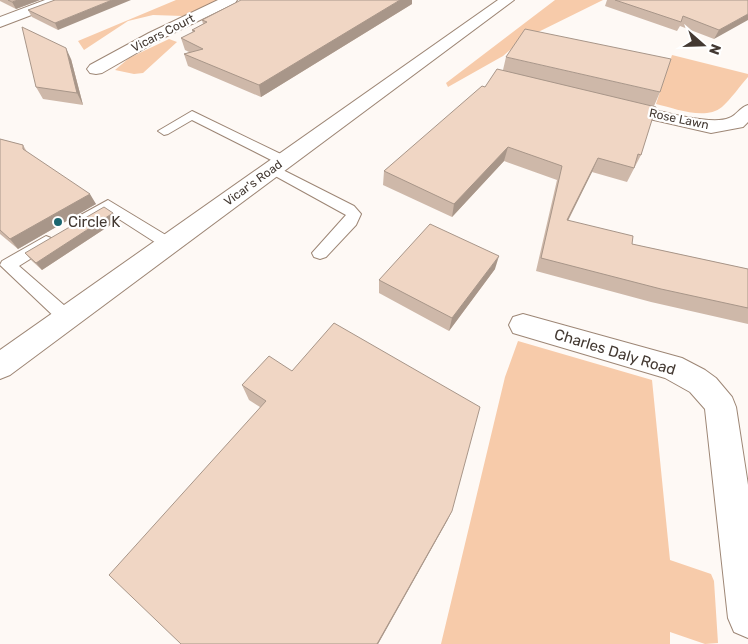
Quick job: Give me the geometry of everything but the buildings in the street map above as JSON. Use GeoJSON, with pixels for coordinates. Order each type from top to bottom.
{"type":"FeatureCollection","features":[{"type":"Feature","properties":{"kind":"street"},"geometry":{"type":"LineString","coordinates":[[0,22],[58,0]]}},
{"type":"Feature","properties":{"kind":"street","name":"Vicars Court"},"geometry":{"type":"LineString","coordinates":[[96,69],[155,36],[230,0]]}},
{"type":"Feature","properties":{"kind":"street","name":"Vicar's Road"},"geometry":{"type":"LineString","coordinates":[[0,366],[507,0]]}},
{"type":"Feature","properties":{"kind":"street","name":"Rose Lawn"},"geometry":{"type":"LineString","coordinates":[[604,103],[713,127],[736,123],[748,111]]}},
{"type":"Feature","properties":{"kind":"street","name":"Charles Daly Road"},"geometry":{"type":"LineString","coordinates":[[524,325],[672,367],[694,377],[710,390],[721,407],[748,618]]}},
{"type":"Feature","properties":{"kind":"lane"},"geometry":{"type":"LineString","coordinates":[[164,131],[192,115],[279,165],[349,209],[354,214],[351,221],[320,252]]}},
{"type":"Feature","properties":{"kind":"lane"},"geometry":{"type":"LineString","coordinates":[[75,225],[108,205],[170,244]]}},
{"type":"Feature","properties":{"kind":"lane"},"geometry":{"type":"LineString","coordinates":[[58,235],[8,265],[67,318]]}},
{"type":"Feature","properties":{"kind":"shaded area"},"geometry":{"type":"Polygon","coordinates":[[[176,0],[219,0],[183,16],[153,15],[128,21],[84,50],[78,41],[176,0]]]}},
{"type":"Feature","properties":{"kind":"shaded area"},"geometry":{"type":"Polygon","coordinates":[[[555,0],[603,0],[522,40],[503,56],[448,87],[446,83],[555,0]]]}},
{"type":"Feature","properties":{"kind":"shaded area"},"geometry":{"type":"Polygon","coordinates":[[[169,39],[177,42],[143,73],[134,74],[115,70],[129,58],[169,39]]]}},
{"type":"Feature","properties":{"kind":"shaded area"},"geometry":{"type":"Polygon","coordinates":[[[672,55],[748,74],[748,77],[725,104],[715,111],[707,113],[689,112],[656,104],[672,55]]]}},
{"type":"Feature","properties":{"kind":"shaded area"},"geometry":{"type":"Polygon","coordinates":[[[518,341],[652,380],[670,560],[711,574],[714,581],[718,643],[705,644],[670,632],[670,644],[441,644],[505,377],[518,341]]]}},
{"type":"Feature","properties":{"kind":"place","name":"Circle K"},"geometry":{"type":"Point","coordinates":[58,222]}}]}
